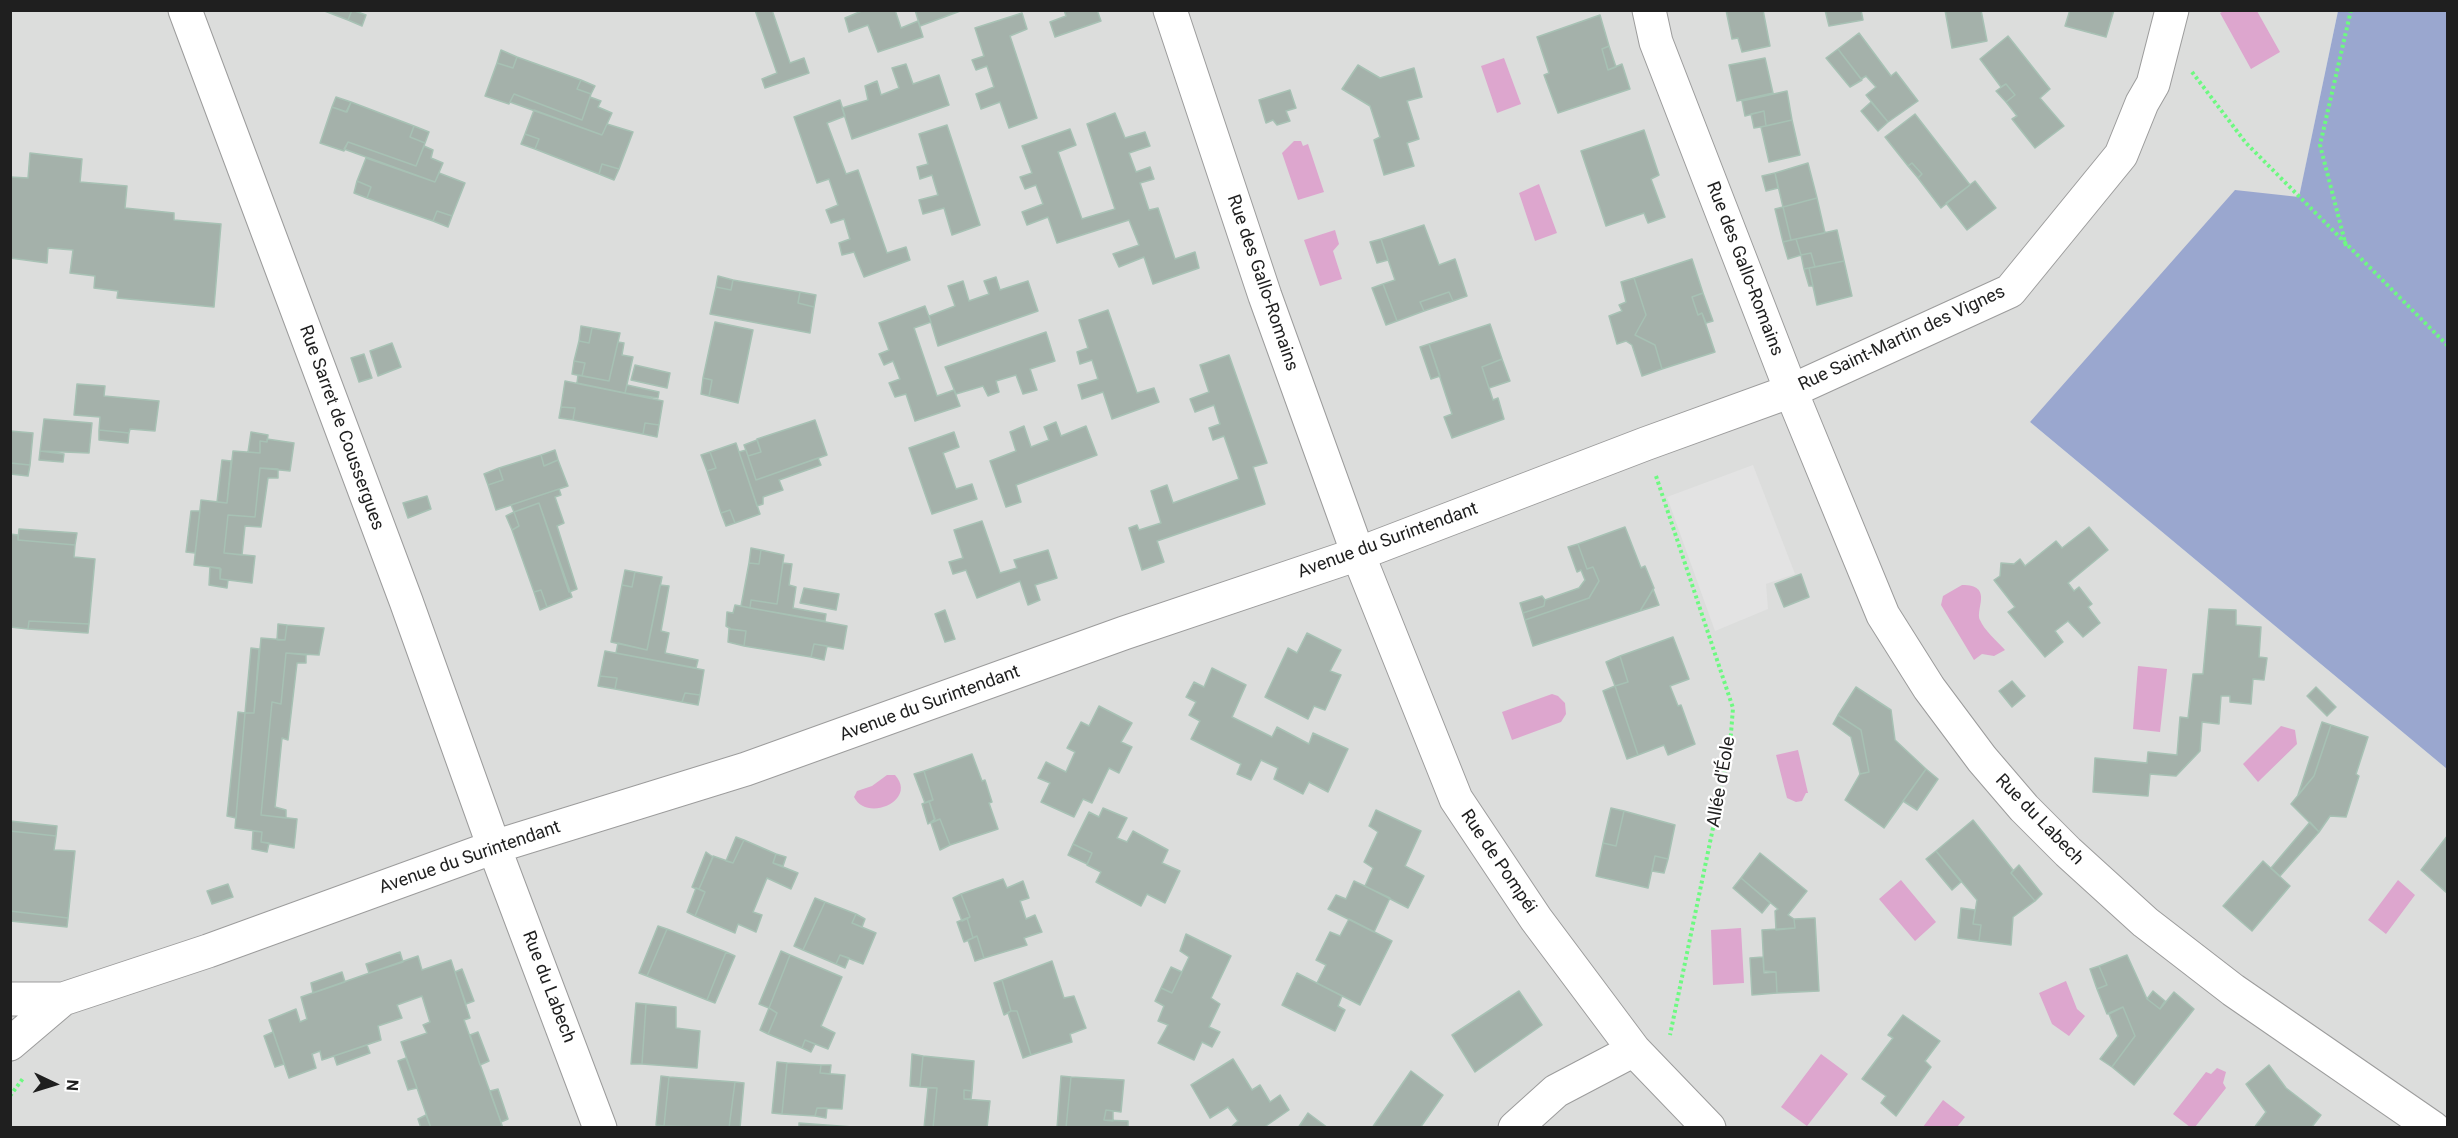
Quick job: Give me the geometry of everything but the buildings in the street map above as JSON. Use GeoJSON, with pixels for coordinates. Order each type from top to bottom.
{"type":"FeatureCollection","features":[{"type":"Feature","properties":{"kind":"street","name":"Rue Sarret de Coussergues"},"geometry":{"type":"LineString","coordinates":[[185,10],[406,601],[494,847]]}},
{"type":"Feature","properties":{"kind":"street","name":"Rue des Gallo-Romains"},"geometry":{"type":"LineString","coordinates":[[1170,10],[1265,296],[1358,554]]}},
{"type":"Feature","properties":{"kind":"street","name":"Rue des Gallo-Romains"},"geometry":{"type":"LineString","coordinates":[[1649,10],[1656,42],[1791,391]]}},
{"type":"Feature","properties":{"kind":"street","name":"Rue Saint-Martin des Vignes"},"geometry":{"type":"LineString","coordinates":[[1791,391],[2010,291],[2121,155],[2142,103],[2153,84],[2172,10]]}},
{"type":"Feature","properties":{"kind":"street","name":"Avenue du Surintendant"},"geometry":{"type":"LineString","coordinates":[[10,999],[63,999],[208,951],[494,847],[746,769],[1124,633],[1358,554],[1791,391]]}},
{"type":"Feature","properties":{"kind":"street","name":"Rue du Labech"},"geometry":{"type":"LineString","coordinates":[[1791,391],[1883,615],[1929,688],[1982,759],[2024,808],[2068,852],[2145,922],[2233,990],[2433,1128]]}},
{"type":"Feature","properties":{"kind":"street","name":"Rue de Pompéi"},"geometry":{"type":"LineString","coordinates":[[1358,554],[1456,799],[1536,919],[1634,1050],[1709,1128]]}},
{"type":"Feature","properties":{"kind":"street","name":"Rue du Labech"},"geometry":{"type":"LineString","coordinates":[[494,847],[600,1128]]}},
{"type":"Feature","properties":{"kind":"street","name":"Avenue du Surintendant"},"geometry":{"type":"LineString","coordinates":[[10,1044],[63,999]]}},
{"type":"Feature","properties":{"kind":"street"},"geometry":{"type":"LineString","coordinates":[[1515,1128],[1556,1091],[1634,1050]]}},
{"type":"Feature","properties":{"kind":"path"},"geometry":{"type":"LineString","coordinates":[[2346,246],[2320,145],[2351,10]]}},
{"type":"Feature","properties":{"kind":"path"},"geometry":{"type":"LineString","coordinates":[[2188,66],[2246,142],[2309,204],[2346,246],[2448,346]]}},
{"type":"Feature","properties":{"kind":"path","name":"Allée d'Éole"},"geometry":{"type":"LineString","coordinates":[[1646,444],[1733,708],[1730,746],[1661,1078]]}},
{"type":"Feature","properties":{"kind":"path"},"geometry":{"type":"LineString","coordinates":[[10,1096],[32,1069]]}},
{"type":"Feature","properties":{"kind":"shaded area"},"geometry":{"type":"Polygon","coordinates":[[[10,11],[2338,11],[2299,198],[2030,422],[2447,769],[2447,1127],[11,1127],[10,11]]]}},
{"type":"Feature","properties":{"kind":"shaded area"},"geometry":{"type":"Polygon","coordinates":[[[2257,11],[2280,52],[2251,69],[2220,13],[2257,11]]]}},
{"type":"Feature","properties":{"kind":"shaded area"},"geometry":{"type":"Polygon","coordinates":[[[2338,11],[2447,11],[2447,769],[2030,422],[2235,190],[2299,197],[2338,11]]]}},
{"type":"Feature","properties":{"kind":"shaded area"},"geometry":{"type":"Polygon","coordinates":[[[1504,58],[1521,104],[1497,113],[1481,66],[1504,58]]]}},
{"type":"Feature","properties":{"kind":"shaded area"},"geometry":{"type":"Polygon","coordinates":[[[1294,141],[1301,141],[1303,146],[1308,144],[1324,192],[1298,200],[1282,153],[1294,141]]]}},
{"type":"Feature","properties":{"kind":"shaded area"},"geometry":{"type":"Polygon","coordinates":[[[1539,184],[1557,233],[1535,241],[1519,193],[1539,184]]]}},
{"type":"Feature","properties":{"kind":"shaded area"},"geometry":{"type":"Polygon","coordinates":[[[1335,230],[1339,244],[1333,251],[1342,279],[1320,286],[1304,240],[1335,230]]]}},
{"type":"Feature","properties":{"kind":"shaded area"},"geometry":{"type":"Polygon","coordinates":[[[1753,465],[1795,574],[1766,584],[1768,609],[1715,631],[1667,497],[1753,465]]]}},
{"type":"Feature","properties":{"kind":"shaded area"},"geometry":{"type":"Polygon","coordinates":[[[1962,585],[1978,589],[1981,598],[1980,620],[2005,650],[1994,656],[1982,654],[1974,660],[1941,605],[1943,596],[1962,585]]]}},
{"type":"Feature","properties":{"kind":"shaded area"},"geometry":{"type":"Polygon","coordinates":[[[2138,666],[2167,669],[2160,732],[2133,729],[2138,666]]]}},
{"type":"Feature","properties":{"kind":"shaded area"},"geometry":{"type":"Polygon","coordinates":[[[1552,694],[1565,703],[1566,714],[1561,722],[1512,740],[1502,712],[1552,694]]]}},
{"type":"Feature","properties":{"kind":"shaded area"},"geometry":{"type":"Polygon","coordinates":[[[2281,726],[2295,730],[2297,744],[2258,782],[2243,764],[2281,726]]]}},
{"type":"Feature","properties":{"kind":"shaded area"},"geometry":{"type":"Polygon","coordinates":[[[1798,750],[1808,793],[1802,801],[1796,802],[1787,798],[1776,755],[1798,750]]]}},
{"type":"Feature","properties":{"kind":"shaded area"},"geometry":{"type":"Polygon","coordinates":[[[887,775],[895,775],[900,784],[900,793],[896,800],[879,808],[860,805],[854,797],[857,791],[872,786],[887,775]]]}},
{"type":"Feature","properties":{"kind":"shaded area"},"geometry":{"type":"Polygon","coordinates":[[[1901,880],[1936,922],[1915,941],[1879,899],[1901,880]]]}},
{"type":"Feature","properties":{"kind":"shaded area"},"geometry":{"type":"Polygon","coordinates":[[[2398,880],[2415,895],[2386,934],[2368,920],[2398,880]]]}},
{"type":"Feature","properties":{"kind":"shaded area"},"geometry":{"type":"Polygon","coordinates":[[[1741,928],[1744,983],[1713,985],[1711,930],[1741,928]]]}},
{"type":"Feature","properties":{"kind":"shaded area"},"geometry":{"type":"Polygon","coordinates":[[[2066,981],[2077,1009],[2085,1016],[2069,1036],[2052,1024],[2039,993],[2066,981]]]}},
{"type":"Feature","properties":{"kind":"shaded area"},"geometry":{"type":"Polygon","coordinates":[[[1821,1054],[1848,1074],[1807,1126],[1781,1107],[1821,1054]]]}},
{"type":"Feature","properties":{"kind":"shaded area"},"geometry":{"type":"Polygon","coordinates":[[[2217,1068],[2226,1072],[2223,1083],[2226,1088],[2195,1127],[2190,1127],[2173,1114],[2206,1072],[2211,1074],[2217,1068]]]}},
{"type":"Feature","properties":{"kind":"shaded area"},"geometry":{"type":"Polygon","coordinates":[[[1943,1100],[1965,1117],[1957,1127],[1923,1127],[1943,1100]]]}}]}
